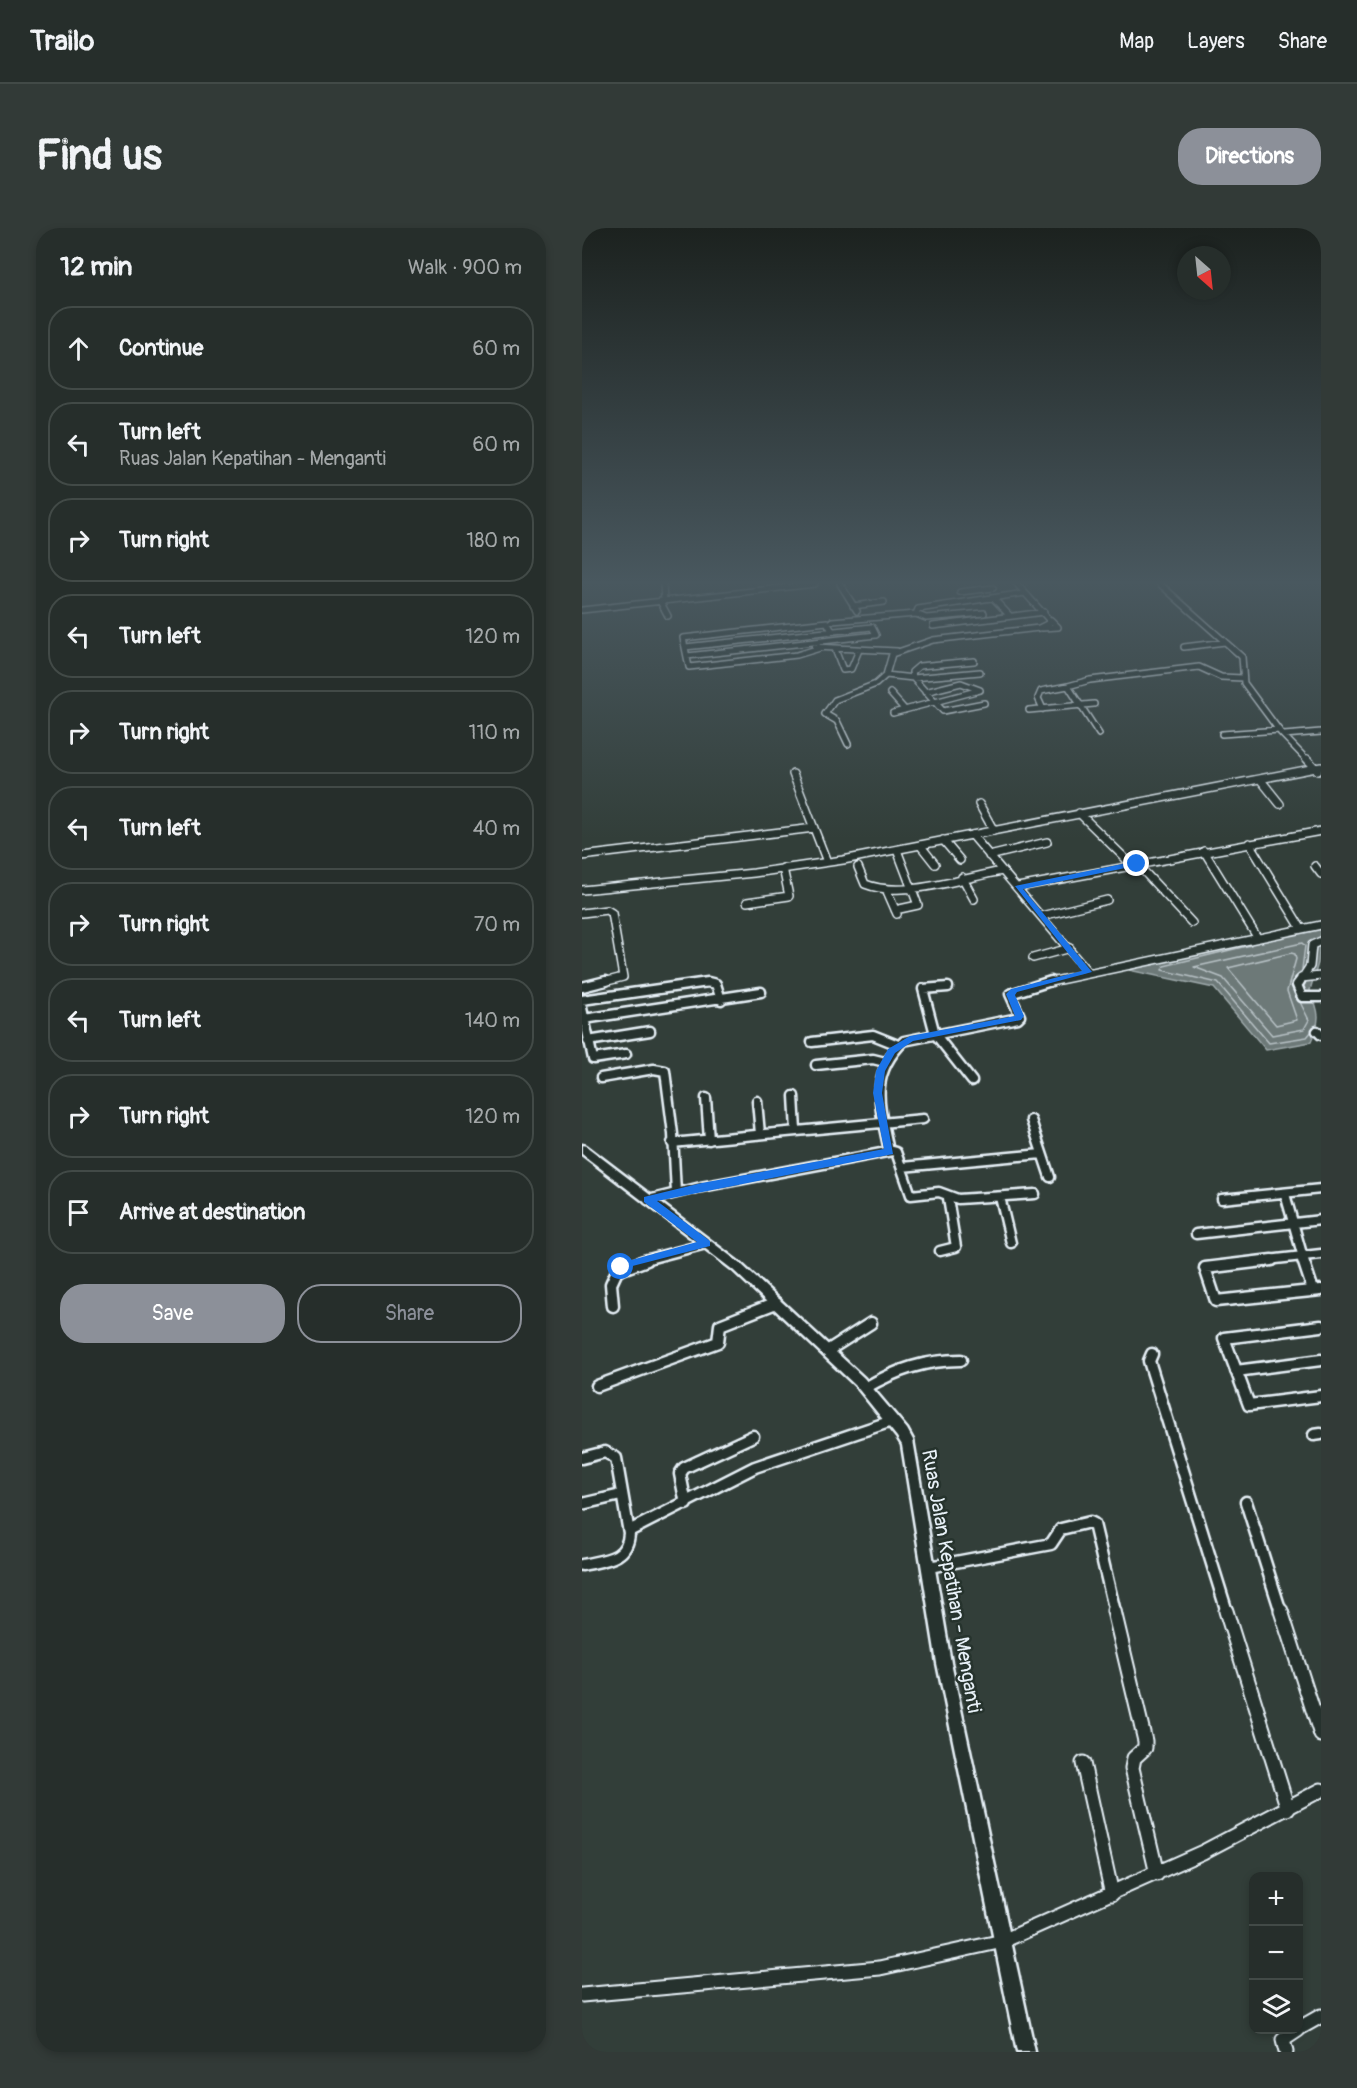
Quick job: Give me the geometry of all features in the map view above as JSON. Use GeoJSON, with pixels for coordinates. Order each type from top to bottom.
{"type":"FeatureCollection","features":[{"type":"Feature","properties":{"kind":"main road","name":"Ruas Jalan Kepatihan - Menganti"},"geometry":{"type":"LineString","coordinates":[[582,1149],[737,1267],[865,1388],[902,1433],[911,1455],[944,1663],[1026,2052]]}},
{"type":"Feature","properties":{"kind":"street"},"geometry":{"type":"LineString","coordinates":[[848,744],[837,721],[825,714],[835,700],[876,684],[886,675],[888,669]]}},
{"type":"Feature","properties":{"kind":"street"},"geometry":{"type":"LineString","coordinates":[[915,669],[912,672],[913,678],[934,703],[947,711],[984,703]]}},
{"type":"Feature","properties":{"kind":"street"},"geometry":{"type":"LineString","coordinates":[[1043,709],[1038,698],[1041,691],[1098,679],[1181,669]]}},
{"type":"Feature","properties":{"kind":"street"},"geometry":{"type":"LineString","coordinates":[[1204,669],[1221,677],[1243,678]]}},
{"type":"Feature","properties":{"kind":"street"},"geometry":{"type":"LineString","coordinates":[[1243,669],[1243,678],[1281,733],[1321,773]]}},
{"type":"Feature","properties":{"kind":"street"},"geometry":{"type":"LineString","coordinates":[[886,675],[913,678],[980,672]]}},
{"type":"Feature","properties":{"kind":"street"},"geometry":{"type":"LineString","coordinates":[[893,713],[980,690],[975,685],[966,683],[925,692]]}},
{"type":"Feature","properties":{"kind":"street"},"geometry":{"type":"LineString","coordinates":[[1068,686],[1099,734]]}},
{"type":"Feature","properties":{"kind":"street"},"geometry":{"type":"LineString","coordinates":[[890,693],[905,710]]}},
{"type":"Feature","properties":{"kind":"street"},"geometry":{"type":"LineString","coordinates":[[1029,710],[1094,704]]}},
{"type":"Feature","properties":{"kind":"street"},"geometry":{"type":"LineString","coordinates":[[1222,734],[1321,732]]}},
{"type":"Feature","properties":{"kind":"street"},"geometry":{"type":"LineString","coordinates":[[582,890],[827,862],[1318,768]]}},
{"type":"Feature","properties":{"kind":"street"},"geometry":{"type":"LineString","coordinates":[[793,774],[827,862]]}},
{"type":"Feature","properties":{"kind":"street"},"geometry":{"type":"LineString","coordinates":[[1260,779],[1280,804]]}},
{"type":"Feature","properties":{"kind":"street"},"geometry":{"type":"LineString","coordinates":[[980,804],[993,831]]}},
{"type":"Feature","properties":{"kind":"street"},"geometry":{"type":"LineString","coordinates":[[1079,813],[1134,864],[1192,923]]}},
{"type":"Feature","properties":{"kind":"street"},"geometry":{"type":"LineString","coordinates":[[582,856],[814,828]]}},
{"type":"Feature","properties":{"kind":"street"},"geometry":{"type":"LineString","coordinates":[[1018,887],[1321,831]]}},
{"type":"Feature","properties":{"kind":"street"},"geometry":{"type":"LineString","coordinates":[[972,835],[1088,972]]}},
{"type":"Feature","properties":{"kind":"street"},"geometry":{"type":"LineString","coordinates":[[943,840],[960,860]]}},
{"type":"Feature","properties":{"kind":"street"},"geometry":{"type":"LineString","coordinates":[[989,856],[1047,842]]}},
{"type":"Feature","properties":{"kind":"street"},"geometry":{"type":"LineString","coordinates":[[1249,843],[1301,928]]}},
{"type":"Feature","properties":{"kind":"street"},"geometry":{"type":"LineString","coordinates":[[920,845],[935,864]]}},
{"type":"Feature","properties":{"kind":"street"},"geometry":{"type":"LineString","coordinates":[[886,889],[896,912],[918,906],[897,849]]}},
{"type":"Feature","properties":{"kind":"street"},"geometry":{"type":"LineString","coordinates":[[1204,851],[1257,937]]}},
{"type":"Feature","properties":{"kind":"street"},"geometry":{"type":"LineString","coordinates":[[1315,866],[1321,874]]}},
{"type":"Feature","properties":{"kind":"street"},"geometry":{"type":"LineString","coordinates":[[858,867],[868,887],[886,889],[910,888],[1002,871]]}},
{"type":"Feature","properties":{"kind":"street"},"geometry":{"type":"LineString","coordinates":[[747,902],[789,896],[783,868]]}},
{"type":"Feature","properties":{"kind":"street"},"geometry":{"type":"LineString","coordinates":[[962,877],[974,899]]}},
{"type":"Feature","properties":{"kind":"street"},"geometry":{"type":"LineString","coordinates":[[1042,915],[1107,900]]}},
{"type":"Feature","properties":{"kind":"street"},"geometry":{"type":"LineString","coordinates":[[582,914],[607,910],[612,913],[623,976],[582,987]]}},
{"type":"Feature","properties":{"kind":"street"},"geometry":{"type":"LineString","coordinates":[[889,1151],[877,1093],[880,1071],[891,1051],[910,1039],[1018,1018],[1020,1016],[1010,994],[1014,991],[1088,972],[1321,925]]}},
{"type":"Feature","properties":{"kind":"street"},"geometry":{"type":"LineString","coordinates":[[1321,941],[1312,945],[1310,966],[1297,985],[1300,995],[1306,998],[1321,998]]}},
{"type":"Feature","properties":{"kind":"street"},"geometry":{"type":"LineString","coordinates":[[1033,958],[1070,948]]}},
{"type":"Feature","properties":{"kind":"street"},"geometry":{"type":"LineString","coordinates":[[1301,978],[1321,976]]}},
{"type":"Feature","properties":{"kind":"street"},"geometry":{"type":"LineString","coordinates":[[582,1000],[708,982],[716,984],[721,1000]]}},
{"type":"Feature","properties":{"kind":"street"},"geometry":{"type":"LineString","coordinates":[[948,987],[923,989],[936,1034],[972,1082]]}},
{"type":"Feature","properties":{"kind":"street"},"geometry":{"type":"LineString","coordinates":[[584,1019],[721,1000],[761,992]]}},
{"type":"Feature","properties":{"kind":"street"},"geometry":{"type":"LineString","coordinates":[[582,1008],[593,1059],[626,1054]]}},
{"type":"Feature","properties":{"kind":"street"},"geometry":{"type":"LineString","coordinates":[[588,1041],[650,1031]]}},
{"type":"Feature","properties":{"kind":"street"},"geometry":{"type":"LineString","coordinates":[[812,1042],[873,1035],[898,1046]]}},
{"type":"Feature","properties":{"kind":"street"},"geometry":{"type":"LineString","coordinates":[[816,1065],[873,1059],[885,1062]]}},
{"type":"Feature","properties":{"kind":"street"},"geometry":{"type":"LineString","coordinates":[[601,1078],[664,1069],[668,1087],[676,1193]]}},
{"type":"Feature","properties":{"kind":"street"},"geometry":{"type":"LineString","coordinates":[[794,1096],[796,1131]]}},
{"type":"Feature","properties":{"kind":"street"},"geometry":{"type":"LineString","coordinates":[[706,1098],[709,1140]]}},
{"type":"Feature","properties":{"kind":"street"},"geometry":{"type":"LineString","coordinates":[[757,1101],[760,1134]]}},
{"type":"Feature","properties":{"kind":"street"},"geometry":{"type":"LineString","coordinates":[[672,1143],[923,1119]]}},
{"type":"Feature","properties":{"kind":"street"},"geometry":{"type":"LineString","coordinates":[[1031,1120],[1050,1177]]}},
{"type":"Feature","properties":{"kind":"street"},"geometry":{"type":"LineString","coordinates":[[648,1200],[889,1151],[895,1151],[902,1167],[908,1194],[939,1192],[948,1198],[1035,1194]]}},
{"type":"Feature","properties":{"kind":"street"},"geometry":{"type":"LineString","coordinates":[[902,1167],[1042,1154]]}},
{"type":"Feature","properties":{"kind":"street"},"geometry":{"type":"LineString","coordinates":[[1222,1200],[1321,1189]]}},
{"type":"Feature","properties":{"kind":"street"},"geometry":{"type":"LineString","coordinates":[[1285,1194],[1303,1257],[1317,1290],[1216,1301],[1205,1268],[1303,1257],[1321,1254]]}},
{"type":"Feature","properties":{"kind":"street"},"geometry":{"type":"LineString","coordinates":[[1000,1197],[1011,1243]]}},
{"type":"Feature","properties":{"kind":"street"},"geometry":{"type":"LineString","coordinates":[[940,1251],[956,1247],[948,1198]]}},
{"type":"Feature","properties":{"kind":"street"},"geometry":{"type":"LineString","coordinates":[[1196,1234],[1321,1220]]}},
{"type":"Feature","properties":{"kind":"street"},"geometry":{"type":"LineString","coordinates":[[613,1306],[611,1280],[614,1271],[621,1267],[706,1244]]}},
{"type":"Feature","properties":{"kind":"street"},"geometry":{"type":"LineString","coordinates":[[597,1386],[718,1342],[720,1325],[776,1303]]}},
{"type":"Feature","properties":{"kind":"street"},"geometry":{"type":"LineString","coordinates":[[827,1351],[871,1323]]}},
{"type":"Feature","properties":{"kind":"street"},"geometry":{"type":"LineString","coordinates":[[1321,1326],[1224,1338],[1250,1405],[1321,1396]]}},
{"type":"Feature","properties":{"kind":"street"},"geometry":{"type":"LineString","coordinates":[[1152,1354],[1149,1361],[1287,1809]]}},
{"type":"Feature","properties":{"kind":"street"},"geometry":{"type":"LineString","coordinates":[[865,1388],[909,1365],[946,1359],[961,1360]]}},
{"type":"Feature","properties":{"kind":"street"},"geometry":{"type":"LineString","coordinates":[[1236,1371],[1321,1360]]}},
{"type":"Feature","properties":{"kind":"street"},"geometry":{"type":"LineString","coordinates":[[631,1530],[755,1467],[892,1421]]}},
{"type":"Feature","properties":{"kind":"street"},"geometry":{"type":"LineString","coordinates":[[686,1504],[681,1474],[684,1468],[753,1436]]}},
{"type":"Feature","properties":{"kind":"street"},"geometry":{"type":"LineString","coordinates":[[582,1458],[605,1452],[616,1458],[621,1495],[631,1530],[628,1547],[624,1552],[614,1557],[582,1565]]}},
{"type":"Feature","properties":{"kind":"street"},"geometry":{"type":"LineString","coordinates":[[582,1504],[621,1495]]}},
{"type":"Feature","properties":{"kind":"street"},"geometry":{"type":"LineString","coordinates":[[1246,1502],[1321,1735]]}},
{"type":"Feature","properties":{"kind":"street"},"geometry":{"type":"LineString","coordinates":[[929,1567],[1052,1544],[1058,1531],[1090,1522],[1094,1524],[1145,1741],[1145,1748],[1134,1758],[1132,1768],[1157,1874]]}},
{"type":"Feature","properties":{"kind":"street"},"geometry":{"type":"LineString","coordinates":[[1083,1763],[1112,1894]]}},
{"type":"Feature","properties":{"kind":"street"},"geometry":{"type":"LineString","coordinates":[[582,1995],[880,1968],[1003,1941],[1157,1874],[1321,1790]]}},
{"type":"Feature","properties":{"kind":"street"},"geometry":{"type":"LineString","coordinates":[[1303,2026],[1321,2016]]}},
{"type":"Feature","properties":{"kind":"street"},"geometry":{"type":"LineString","coordinates":[[1286,2052],[1283,2040],[1291,2034]]}},
{"type":"Feature","properties":{"kind":"water"},"geometry":{"type":"Polygon","coordinates":[[[1321,929],[1318,963],[1310,990],[1318,1016],[1311,1042],[1266,1050],[1214,988],[1129,970],[1195,951],[1321,929]]]}},
{"type":"Feature","properties":{"kind":"route"},"geometry":{"type":"LineString","coordinates":[[621,1267],[706,1244],[648,1200],[702,1187],[889,1151],[877,1093],[880,1071],[891,1051],[910,1039],[1018,1018],[1020,1016],[1010,994],[1014,991],[1088,972],[1018,887],[1137,864]]}}]}
